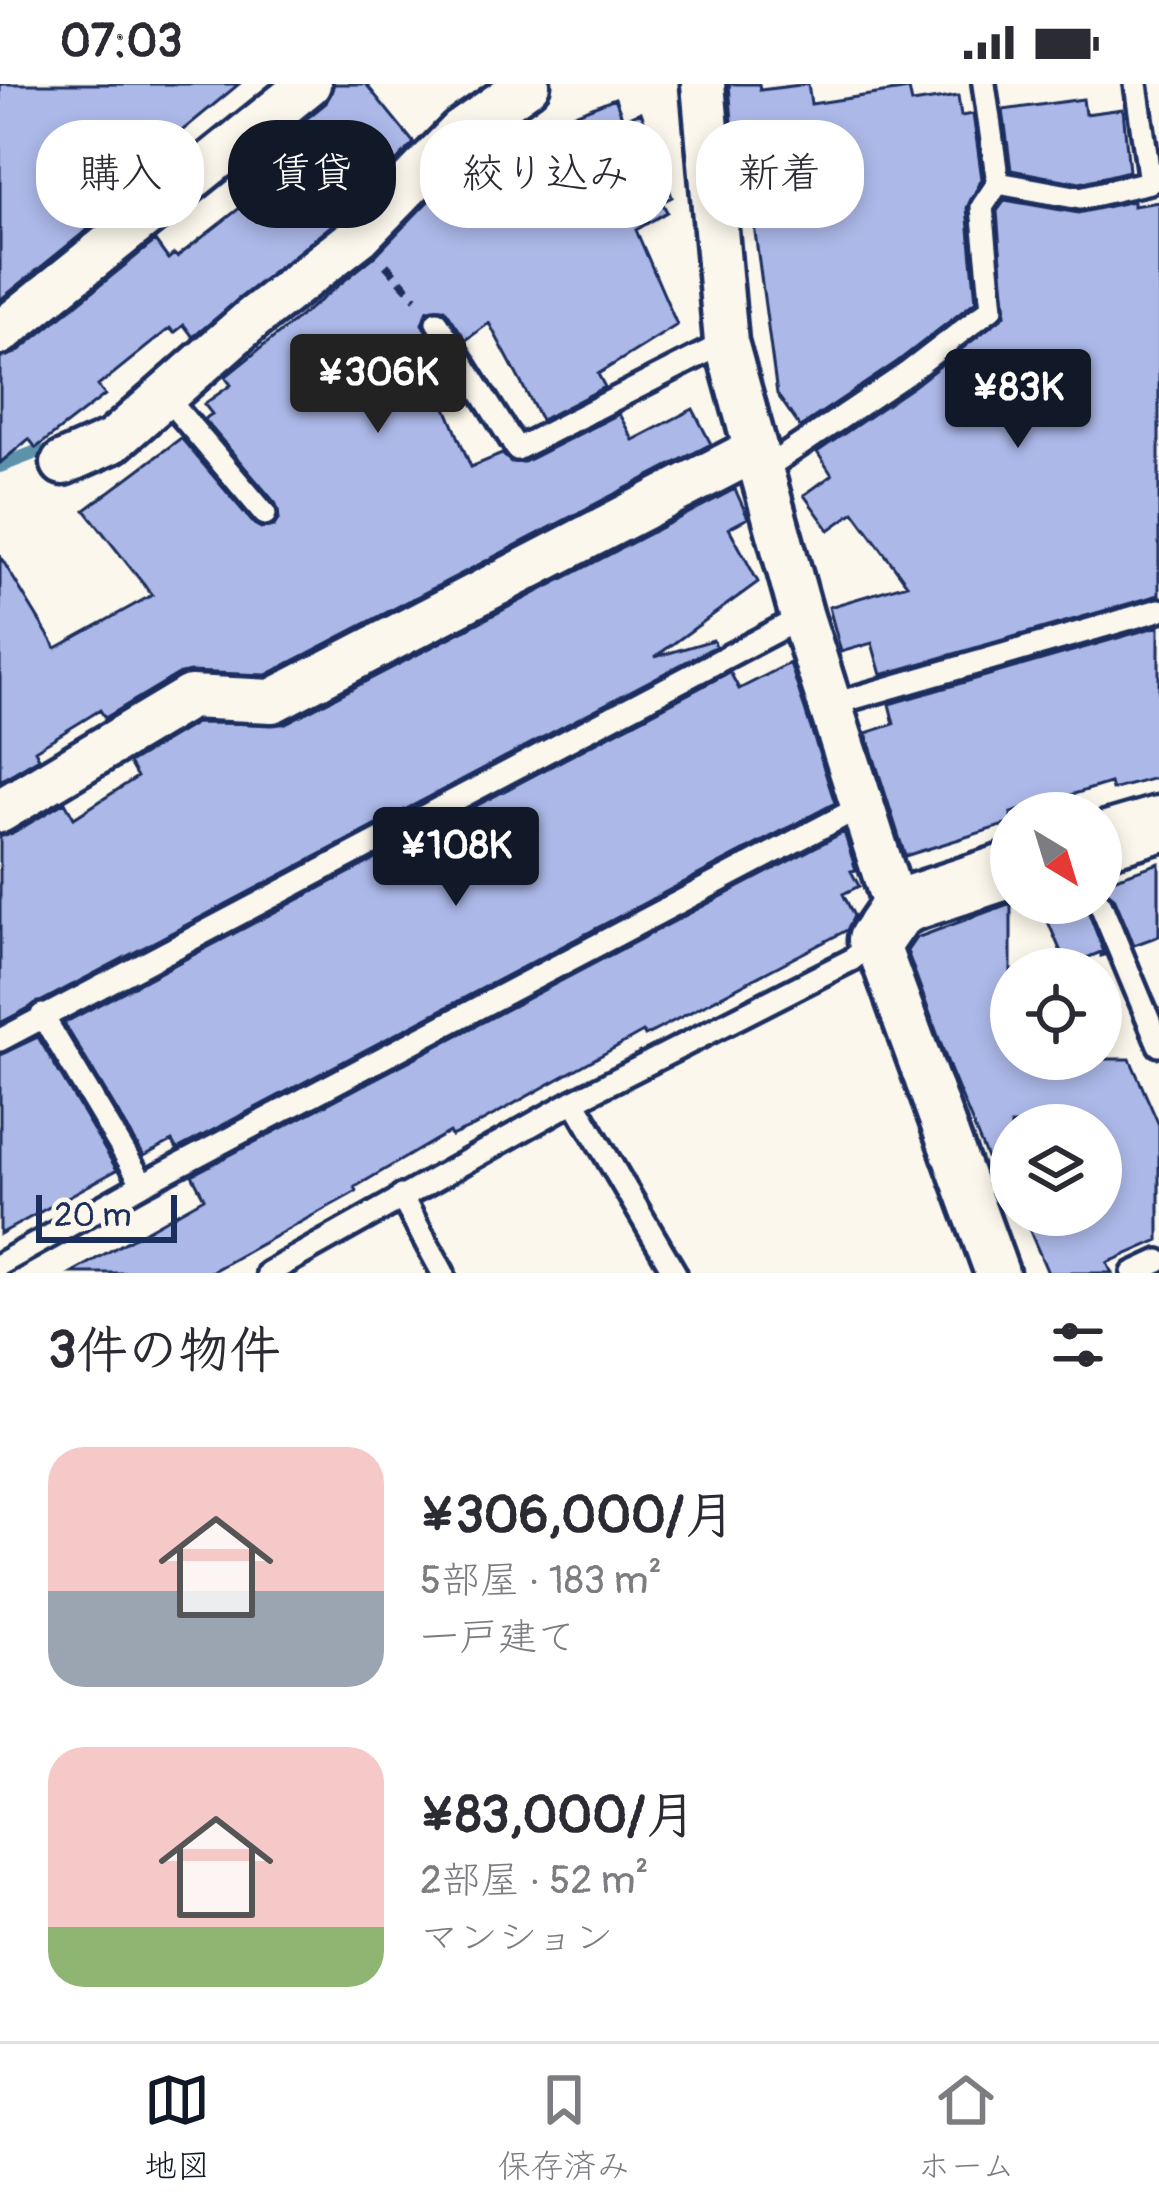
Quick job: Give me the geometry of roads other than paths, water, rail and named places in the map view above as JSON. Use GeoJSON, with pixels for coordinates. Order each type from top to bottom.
{"type":"FeatureCollection","features":[{"type":"Feature","properties":{"kind":"street"},"geometry":{"type":"LineString","coordinates":[[0,333],[309,84]]}},
{"type":"Feature","properties":{"kind":"street"},"geometry":{"type":"LineString","coordinates":[[63,463],[113,441],[254,318],[359,236],[460,132],[528,84]]}},
{"type":"Feature","properties":{"kind":"street"},"geometry":{"type":"LineString","coordinates":[[703,84],[726,342],[802,617],[862,806],[885,926],[997,1273]]}},
{"type":"Feature","properties":{"kind":"street"},"geometry":{"type":"LineString","coordinates":[[0,811],[190,697],[272,700],[758,461]]}},
{"type":"Feature","properties":{"kind":"street"},"geometry":{"type":"LineString","coordinates":[[1122,835],[1159,824]]}},
{"type":"Feature","properties":{"kind":"street"},"geometry":{"type":"LineString","coordinates":[[885,926],[990,879]]}},
{"type":"Feature","properties":{"kind":"lane"},"geometry":{"type":"LineString","coordinates":[[758,461],[906,374],[992,308],[982,207],[998,183],[984,84]]}},
{"type":"Feature","properties":{"kind":"lane"},"geometry":{"type":"LineString","coordinates":[[998,183],[1080,199],[1150,182],[1136,84]]}},
{"type":"Feature","properties":{"kind":"lane"},"geometry":{"type":"LineString","coordinates":[[437,322],[518,448],[726,342]]}},
{"type":"Feature","properties":{"kind":"lane"},"geometry":{"type":"LineString","coordinates":[[165,396],[265,514]]}},
{"type":"Feature","properties":{"kind":"lane"},"geometry":{"type":"LineString","coordinates":[[830,705],[1159,610]]}},
{"type":"Feature","properties":{"kind":"lane"},"geometry":{"type":"LineString","coordinates":[[0,1040],[802,617]]}},
{"type":"Feature","properties":{"kind":"lane"},"geometry":{"type":"LineString","coordinates":[[0,1264],[142,1184],[862,806]]}},
{"type":"Feature","properties":{"kind":"lane"},"geometry":{"type":"LineString","coordinates":[[1109,924],[1159,1045]]}},
{"type":"Feature","properties":{"kind":"lane"},"geometry":{"type":"LineString","coordinates":[[268,1273],[574,1101],[851,960],[885,926]]}},
{"type":"Feature","properties":{"kind":"lane"},"geometry":{"type":"LineString","coordinates":[[42,1015],[142,1184]]}},
{"type":"Feature","properties":{"kind":"lane"},"geometry":{"type":"LineString","coordinates":[[574,1101],[675,1273]]}},
{"type":"Feature","properties":{"kind":"lane"},"geometry":{"type":"LineString","coordinates":[[401,1196],[442,1273]]}},
{"type":"Feature","properties":{"kind":"lane"},"geometry":{"type":"LineString","coordinates":[[1133,1273],[1159,1261]]}},
{"type":"Feature","properties":{"kind":"waterway"},"geometry":{"type":"LineString","coordinates":[[0,466],[39,451]]}}]}
